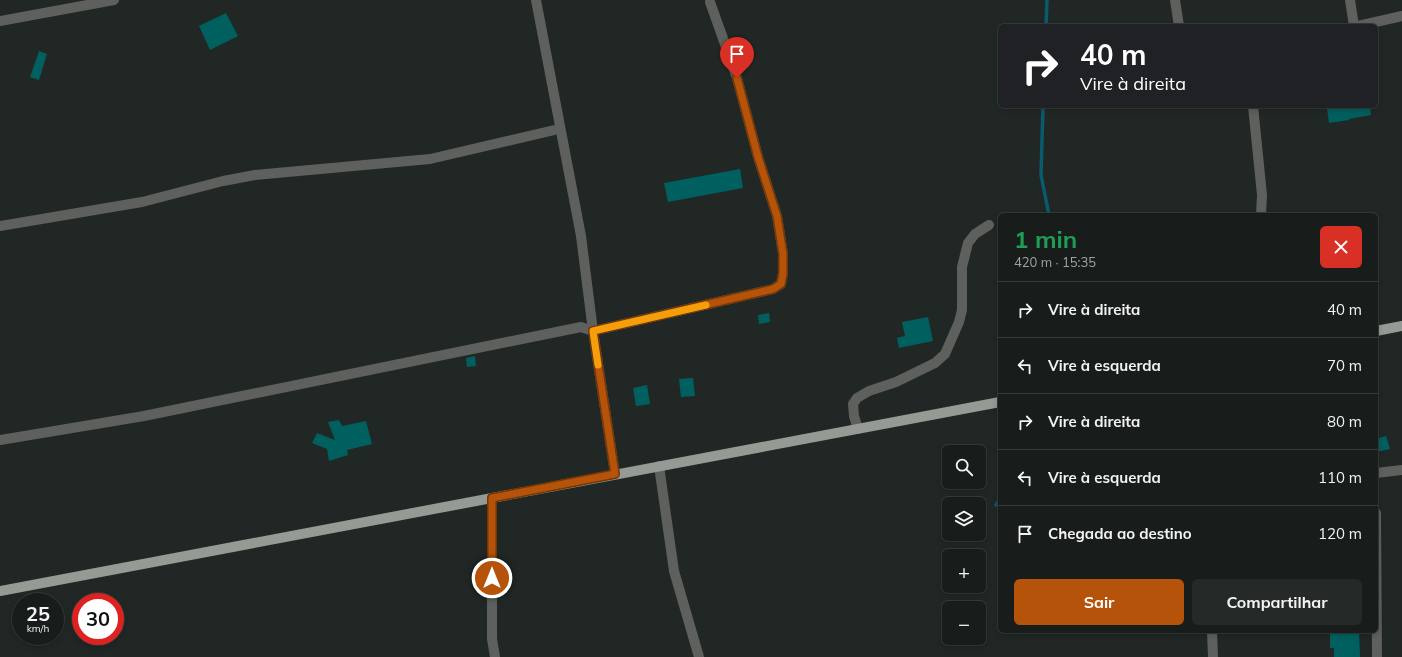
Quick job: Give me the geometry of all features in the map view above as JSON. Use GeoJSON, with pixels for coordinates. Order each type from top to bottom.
{"type":"FeatureCollection","features":[{"type":"Feature","properties":{"kind":"main road"},"geometry":{"type":"LineString","coordinates":[[1378,331],[1402,326]]}},
{"type":"Feature","properties":{"kind":"main road"},"geometry":{"type":"LineString","coordinates":[[0,591],[998,402]]}},
{"type":"Feature","properties":{"kind":"street"},"geometry":{"type":"LineString","coordinates":[[0,21],[114,0]]}},
{"type":"Feature","properties":{"kind":"street"},"geometry":{"type":"LineString","coordinates":[[536,0],[559,129],[581,236],[593,331],[615,474]]}},
{"type":"Feature","properties":{"kind":"street"},"geometry":{"type":"LineString","coordinates":[[1175,0],[1179,24]]}},
{"type":"Feature","properties":{"kind":"street"},"geometry":{"type":"LineString","coordinates":[[1350,0],[1354,24]]}},
{"type":"Feature","properties":{"kind":"street"},"geometry":{"type":"LineString","coordinates":[[0,440],[144,416],[581,327],[593,331],[773,289],[781,284],[783,273],[783,254],[777,216],[758,157],[737,78],[710,2]]}},
{"type":"Feature","properties":{"kind":"street"},"geometry":{"type":"LineString","coordinates":[[1367,24],[1402,16]]}},
{"type":"Feature","properties":{"kind":"street"},"geometry":{"type":"LineString","coordinates":[[1253,108],[1262,195],[1261,213]]}},
{"type":"Feature","properties":{"kind":"street"},"geometry":{"type":"LineString","coordinates":[[0,226],[142,202],[223,181],[256,175],[430,159],[559,129]]}},
{"type":"Feature","properties":{"kind":"street"},"geometry":{"type":"LineString","coordinates":[[858,429],[854,416],[853,404],[857,398],[869,391],[896,382],[935,363],[945,354],[959,322],[962,310],[962,267],[968,242],[975,234],[989,225]]}},
{"type":"Feature","properties":{"kind":"street"},"geometry":{"type":"LineString","coordinates":[[659,466],[674,571],[699,657]]}},
{"type":"Feature","properties":{"kind":"street"},"geometry":{"type":"LineString","coordinates":[[1378,473],[1402,470]]}},
{"type":"Feature","properties":{"kind":"street"},"geometry":{"type":"LineString","coordinates":[[492,498],[492,639],[494,657]]}},
{"type":"Feature","properties":{"kind":"street"},"geometry":{"type":"LineString","coordinates":[[1212,633],[1214,657]]}},
{"type":"Feature","properties":{"kind":"street"},"geometry":{"type":"LineString","coordinates":[[1377,633],[1377,657]]}},
{"type":"Feature","properties":{"kind":"building"},"geometry":{"type":"Polygon","coordinates":[[[226,13],[238,36],[210,50],[199,26],[226,13]]]}},
{"type":"Feature","properties":{"kind":"building"},"geometry":{"type":"Polygon","coordinates":[[[39,51],[47,54],[39,80],[30,77],[39,51]]]}},
{"type":"Feature","properties":{"kind":"building"},"geometry":{"type":"Polygon","coordinates":[[[1327,108],[1370,108],[1371,115],[1329,123],[1327,108]]]}},
{"type":"Feature","properties":{"kind":"building"},"geometry":{"type":"Polygon","coordinates":[[[740,169],[743,188],[668,202],[664,183],[740,169]]]}},
{"type":"Feature","properties":{"kind":"building"},"geometry":{"type":"Polygon","coordinates":[[[769,313],[770,322],[759,324],[758,315],[769,313]]]}},
{"type":"Feature","properties":{"kind":"building"},"geometry":{"type":"Polygon","coordinates":[[[928,317],[933,341],[899,348],[897,338],[905,336],[902,322],[928,317]]]}},
{"type":"Feature","properties":{"kind":"building"},"geometry":{"type":"Polygon","coordinates":[[[475,356],[476,366],[467,367],[466,358],[475,356]]]}},
{"type":"Feature","properties":{"kind":"building"},"geometry":{"type":"Polygon","coordinates":[[[693,378],[695,396],[681,397],[679,379],[693,378]]]}},
{"type":"Feature","properties":{"kind":"building"},"geometry":{"type":"Polygon","coordinates":[[[647,385],[650,404],[636,406],[633,388],[647,385]]]}},
{"type":"Feature","properties":{"kind":"building"},"geometry":{"type":"Polygon","coordinates":[[[339,420],[342,426],[366,421],[372,444],[347,450],[348,455],[329,461],[327,449],[312,443],[317,433],[335,440],[328,422],[339,420]]]}},
{"type":"Feature","properties":{"kind":"building"},"geometry":{"type":"Polygon","coordinates":[[[1386,436],[1390,449],[1378,452],[1378,438],[1386,436]]]}},
{"type":"Feature","properties":{"kind":"building"},"geometry":{"type":"Polygon","coordinates":[[[1330,633],[1359,633],[1360,657],[1334,657],[1334,648],[1330,648],[1330,633]]]}},
{"type":"Feature","properties":{"kind":"waterway"},"geometry":{"type":"LineString","coordinates":[[1046,24],[1047,0]]}},
{"type":"Feature","properties":{"kind":"waterway"},"geometry":{"type":"LineString","coordinates":[[1043,108],[1041,175],[1049,213]]}},
{"type":"Feature","properties":{"kind":"slow traffic"},"geometry":{"type":"LineString","coordinates":[[598,365],[593,331],[706,305]]}},
{"type":"Feature","properties":{"kind":"route"},"geometry":{"type":"LineString","coordinates":[[492,578],[492,498],[615,474],[593,331],[773,289],[781,284],[783,273],[783,254],[777,216],[758,157],[737,78]]}}]}
